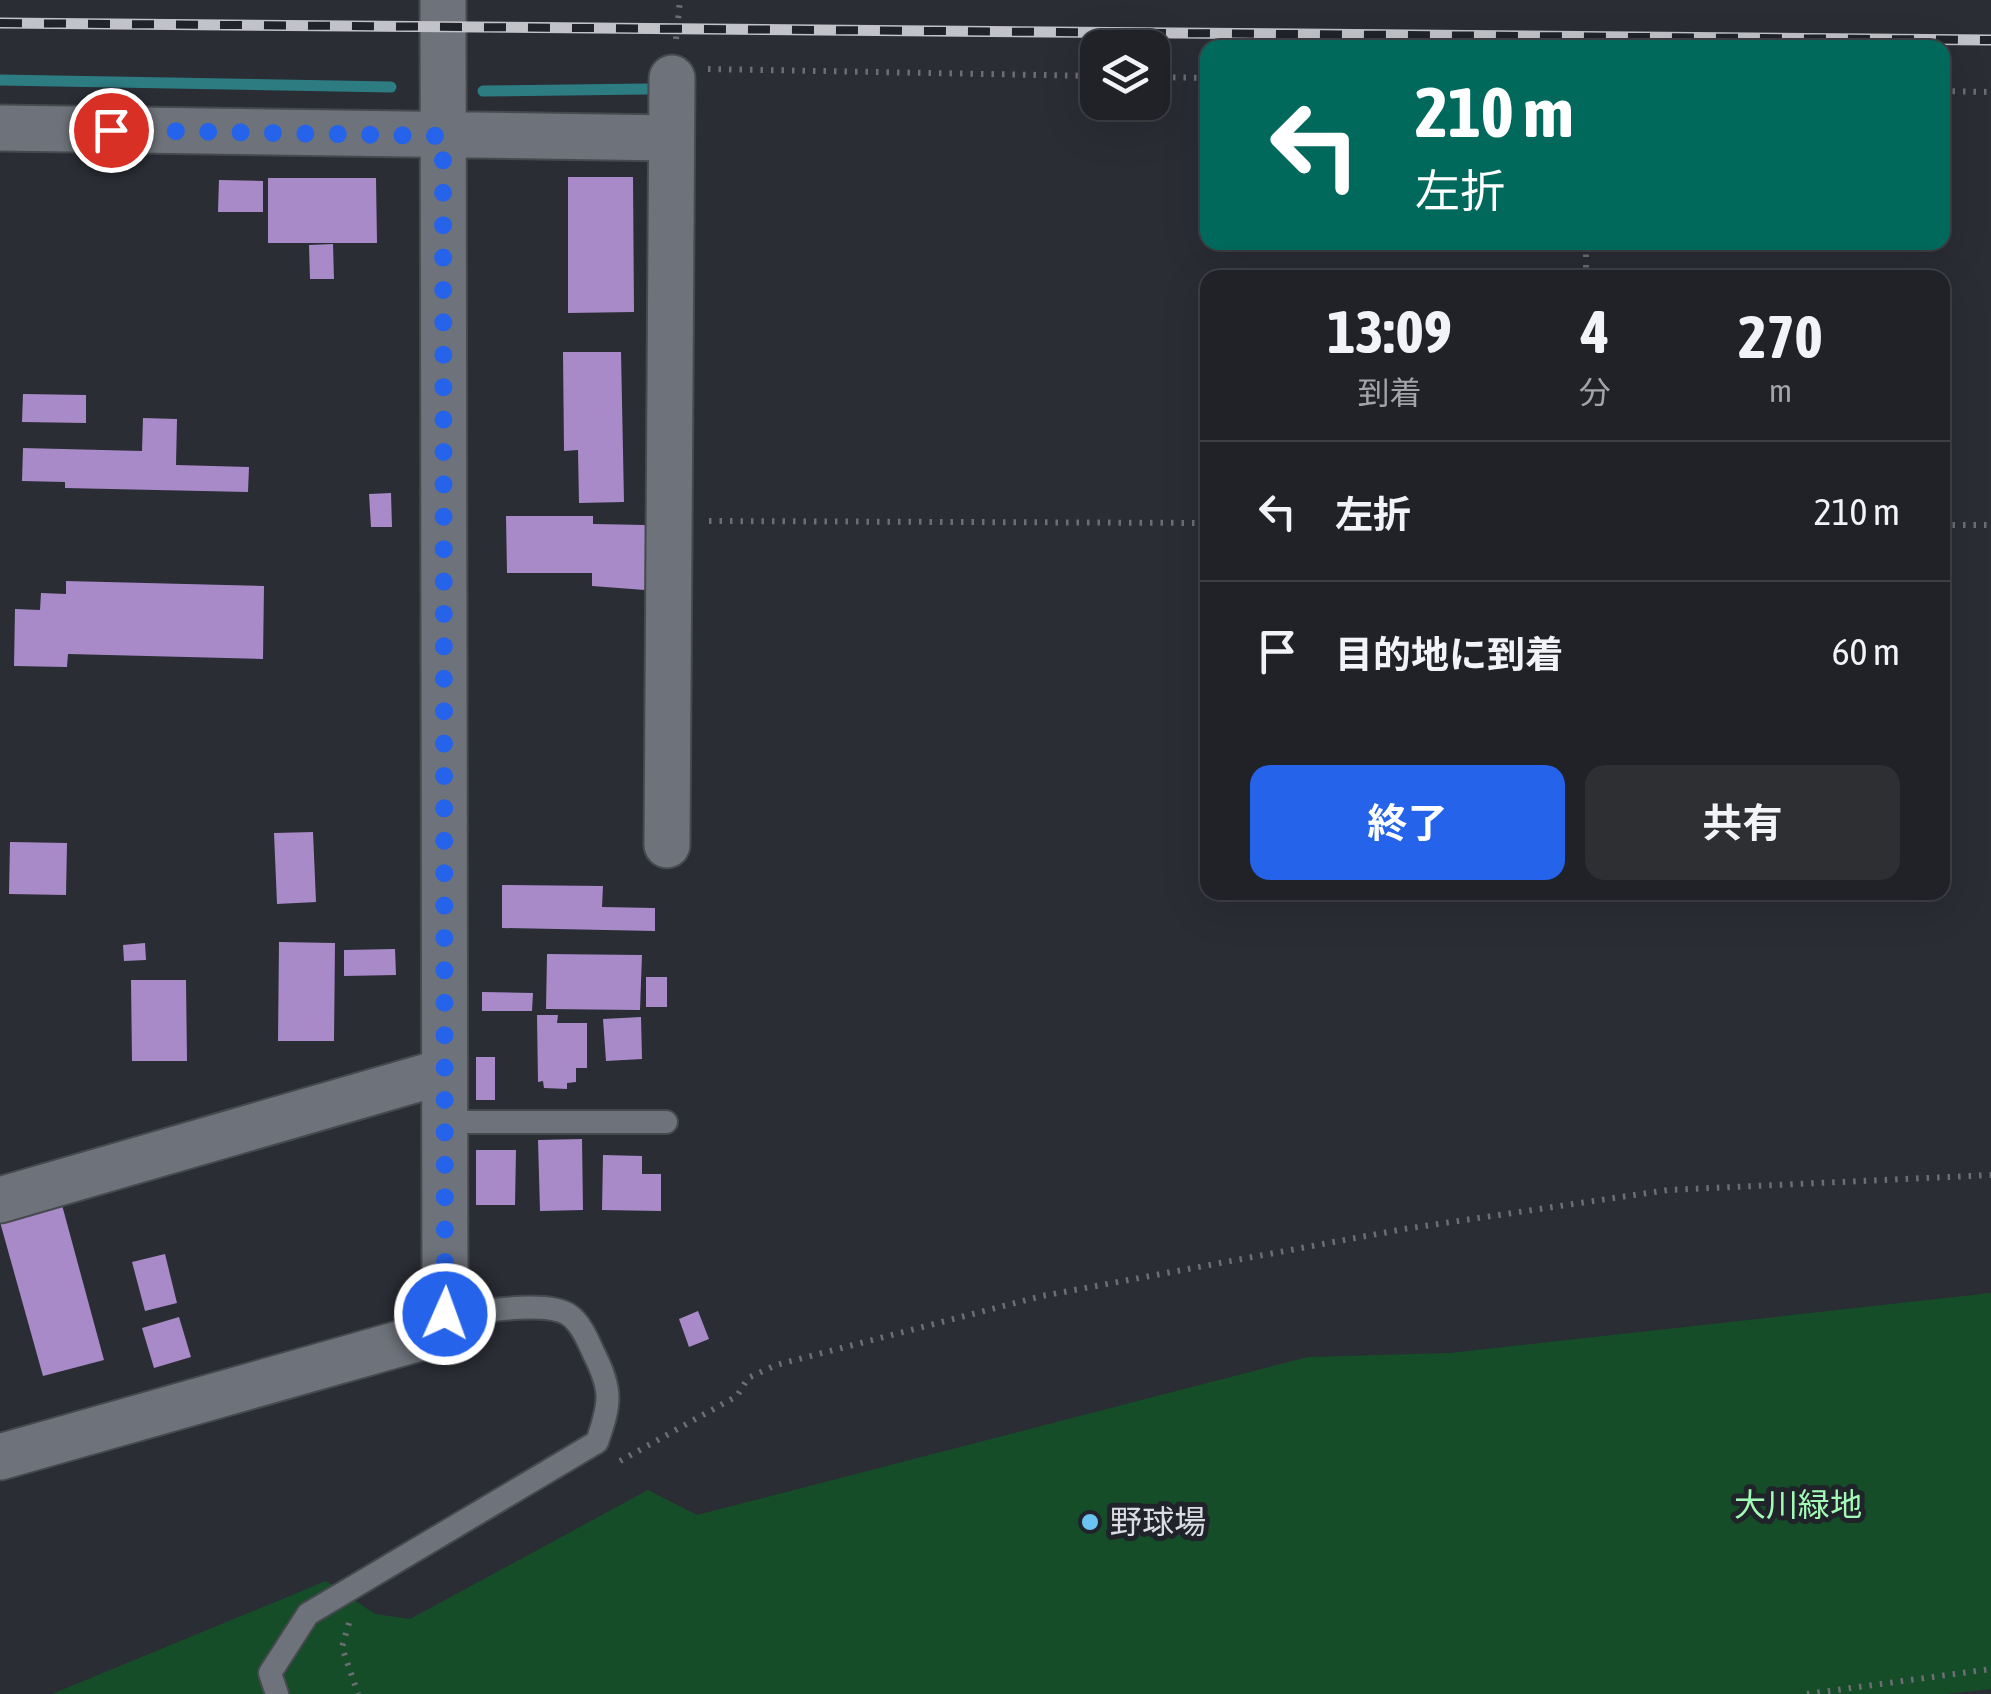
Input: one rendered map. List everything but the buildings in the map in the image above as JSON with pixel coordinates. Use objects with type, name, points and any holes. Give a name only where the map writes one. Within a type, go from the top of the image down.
[{"type":"street","points":[[0,1456],[416,1339],[434,1330],[445,1314],[443,0]]},
{"type":"street","points":[[667,845],[672,78]]},
{"type":"street","points":[[0,128],[670,138]]},
{"type":"street","points":[[0,1200],[442,1072]]},
{"type":"lane","points":[[445,1122],[666,1122]]},
{"type":"lane","points":[[277,1694],[270,1673],[308,1614],[597,1442],[611,1401],[600,1365],[582,1330],[568,1315],[534,1309],[445,1314]]},
{"type":"path","points":[[672,78],[698,69],[1080,76]]},
{"type":"path","points":[[1170,77],[1200,78]]},
{"type":"path","points":[[1950,91],[1991,92]]},
{"type":"path","points":[[668,521],[1200,523]]},
{"type":"path","points":[[1950,525],[1991,525]]},
{"type":"path","points":[[748,1378],[776,1365],[1042,1296],[1404,1229],[1668,1190],[1991,1175]]},
{"type":"path","points":[[1807,1694],[1991,1669]]},
{"type":"green space","name":"大川緑地","points":[[1991,1293],[1991,1689],[1946,1694],[52,1694],[326,1581],[375,1614],[410,1619],[648,1490],[697,1515],[1308,1357],[1450,1353]]},
{"type":"waterway","points":[[0,80],[391,87]]},
{"type":"waterway","points":[[483,91],[647,89]]},
{"type":"railway","points":[[0,23],[1991,40]]},
{"type":"place","name":"野球場","points":[[1090,1522]]},
{"type":"route","points":[[111,130],[443,136],[445,1314]]}]
